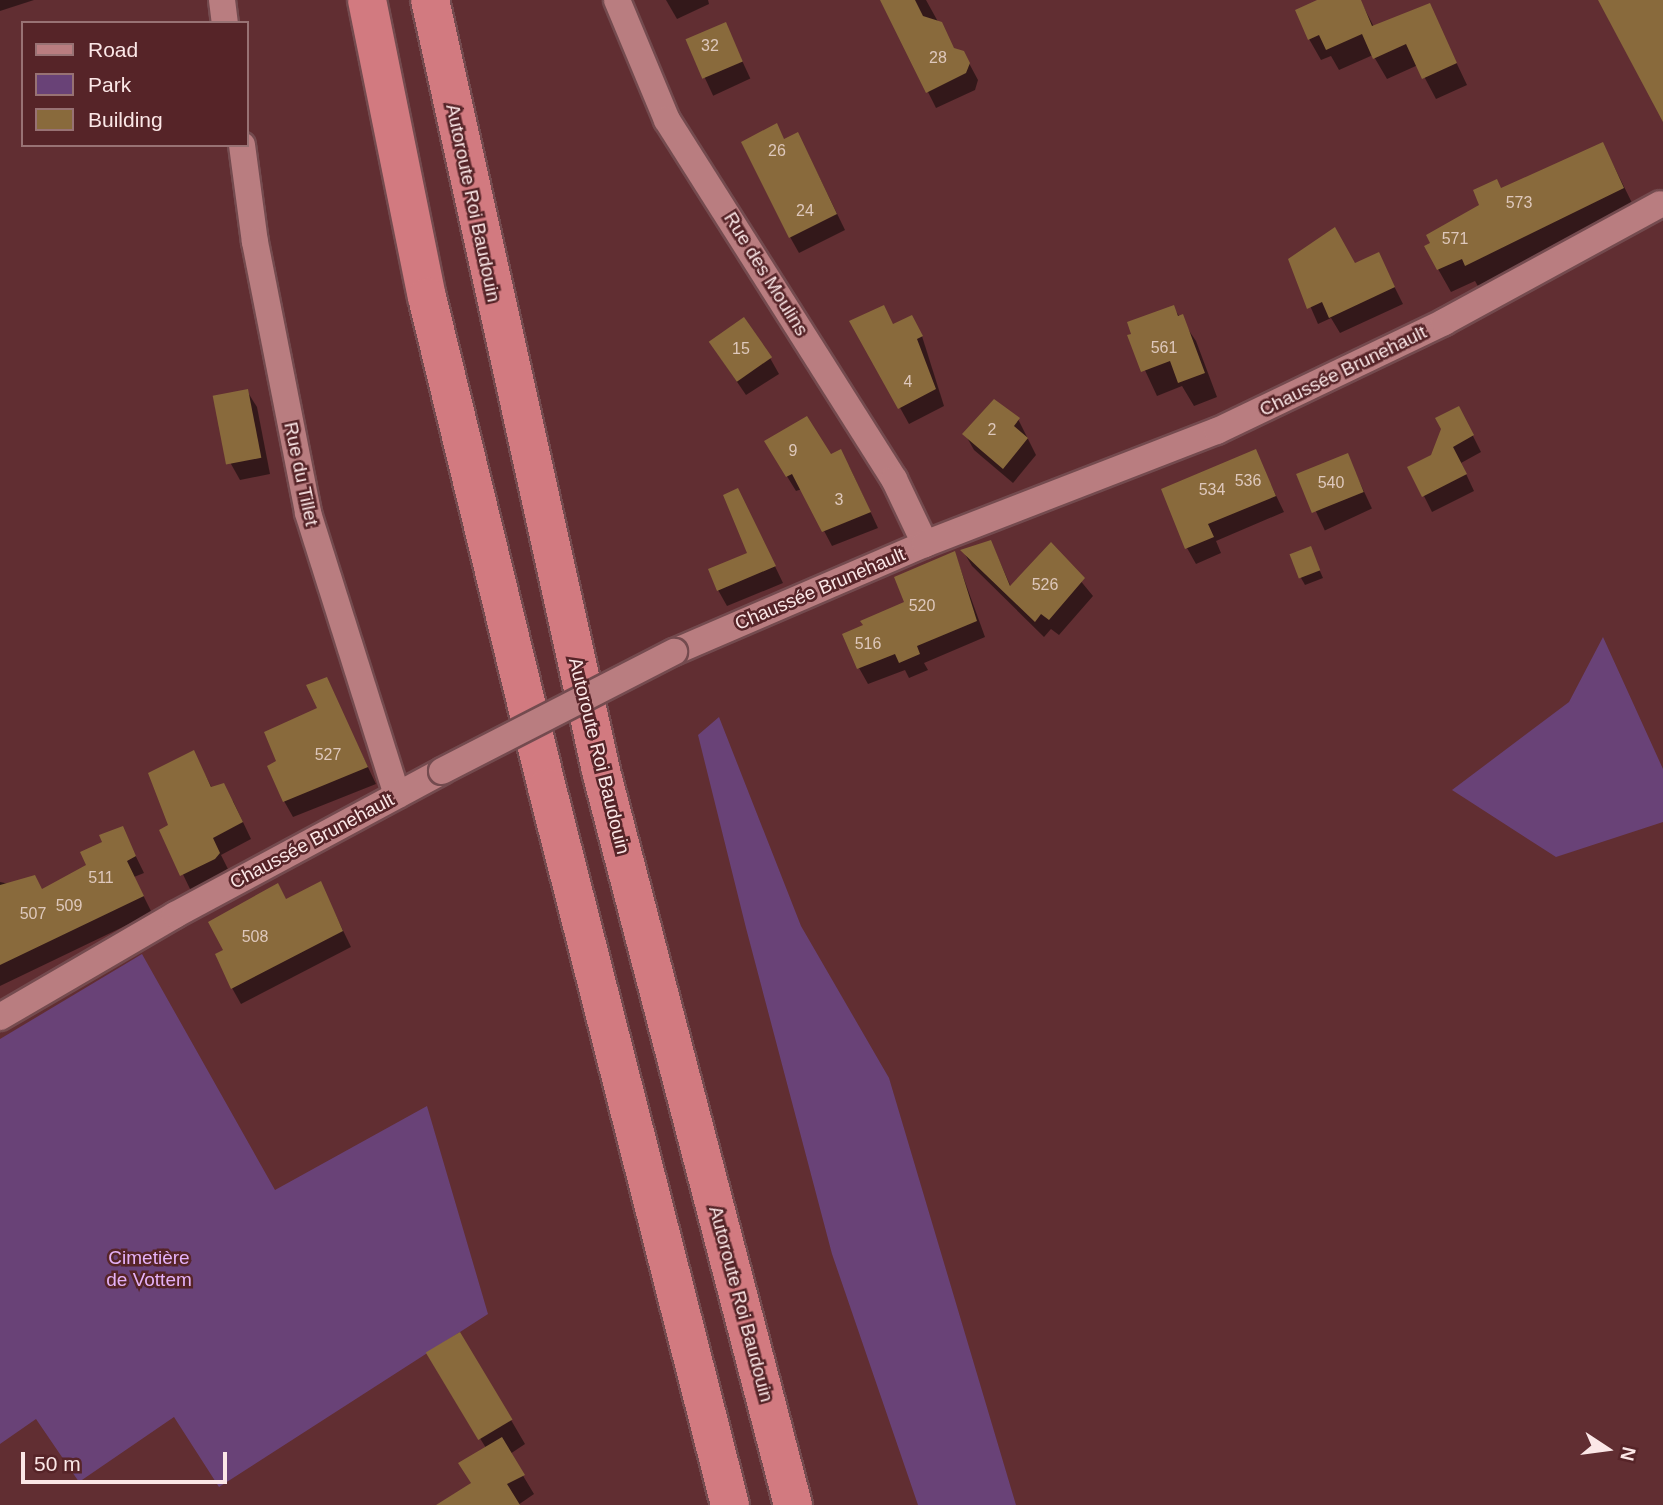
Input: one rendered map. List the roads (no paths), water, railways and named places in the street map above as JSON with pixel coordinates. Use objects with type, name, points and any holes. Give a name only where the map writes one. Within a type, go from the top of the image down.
[{"type":"highway","points":[[368,0],[427,296],[556,828],[730,1505]]},
{"type":"highway","name":"Autoroute Roi Baudouin","points":[[430,0],[601,771],[793,1505]]},
{"type":"street","points":[[222,0],[225,21]]},
{"type":"street","name":"Rue des Moulins","points":[[617,0],[667,120],[894,480],[925,544]]},
{"type":"street","name":"Rue du Tillet","points":[[242,147],[255,242],[307,513],[397,794]]},
{"type":"street","name":"Chaussée Brunehault","points":[[0,1017],[397,794],[674,652],[925,544],[1217,431],[1444,322],[1660,204]]},
{"type":"park label","name":"Cimetière de Vottem","points":[[149,1269]]}]
